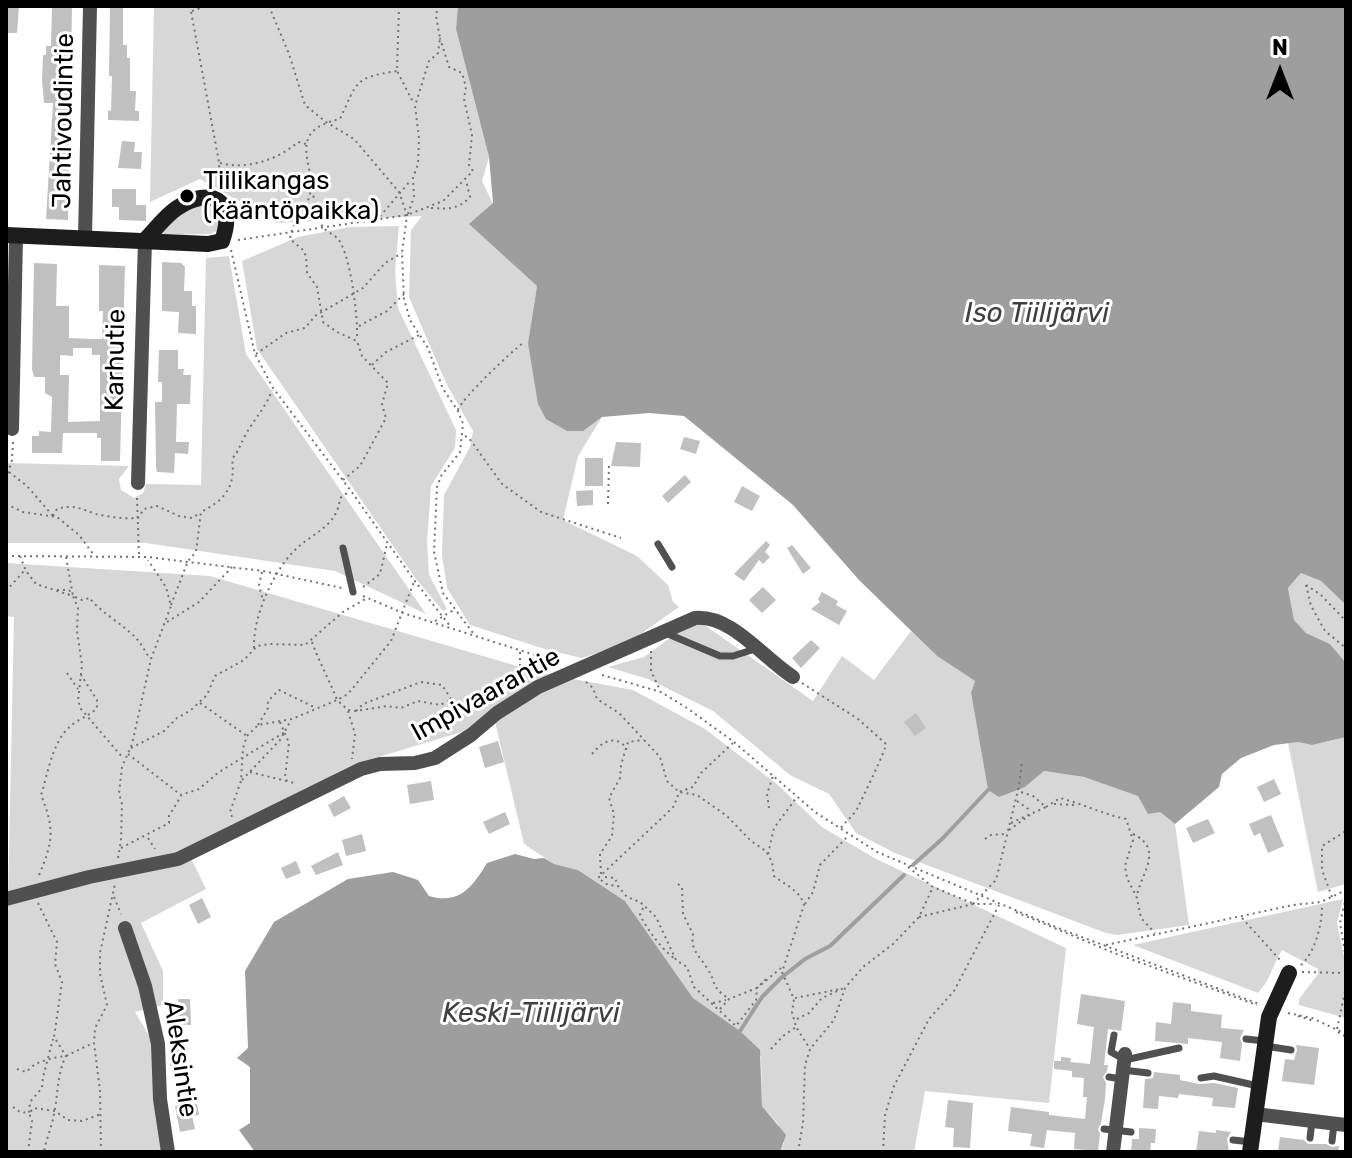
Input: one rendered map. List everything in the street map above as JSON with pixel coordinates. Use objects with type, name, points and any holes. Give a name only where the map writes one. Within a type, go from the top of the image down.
[{"type":"street","name":"Jahtivoudintie","points":[[85,237],[90,6]]},
{"type":"street","points":[[12,429],[11,236],[208,244],[222,241],[228,224],[227,211],[211,197],[196,199],[175,209],[145,240]]},
{"type":"street","name":"Karhutie","points":[[138,483],[145,240]]},
{"type":"street","name":"Impivaarantie","points":[[6,899],[178,859],[346,775],[380,764],[415,763],[435,758],[516,700],[687,620],[708,617],[725,623],[793,677]]},
{"type":"street","name":"Aleksintie","points":[[125,928],[145,986],[158,1044],[160,1099],[168,1152]]},
{"type":"street","points":[[1251,1147],[1264,1043],[1272,1009],[1289,973]]},
{"type":"street","points":[[1113,1152],[1121,1068]]},
{"type":"street","points":[[1255,1114],[1340,1125]]},
{"type":"lane","points":[[658,544],[672,567]]},
{"type":"lane","points":[[343,548],[353,592]]},
{"type":"lane","points":[[652,636],[679,637],[720,656],[733,656],[755,649]]},
{"type":"lane","points":[[1114,1035],[1111,1052],[1121,1068],[1148,1073]]},
{"type":"lane","points":[[1246,1039],[1291,1050]]},
{"type":"lane","points":[[1121,1068],[1179,1048]]},
{"type":"lane","points":[[1201,1078],[1214,1076],[1258,1086]]},
{"type":"lane","points":[[1310,1138],[1312,1121]]},
{"type":"lane","points":[[1332,1141],[1340,1125]]},
{"type":"lane","points":[[1233,1140],[1251,1147]]},
{"type":"path","points":[[190,6],[219,162],[221,203]]},
{"type":"path","points":[[191,11],[206,6]]},
{"type":"path","points":[[269,6],[305,105],[354,139],[399,192],[407,215]]},
{"type":"path","points":[[399,6],[397,71],[415,106],[419,138],[418,164],[413,178],[414,197],[407,215],[402,253],[404,294],[410,320],[428,348],[443,389],[458,411],[463,435],[460,452],[441,476],[434,505],[434,552],[443,593],[475,636]]},
{"type":"path","points":[[438,6],[436,16],[449,67],[464,71],[464,99],[472,135],[469,165],[473,171],[466,179],[443,201],[407,215],[376,222],[321,226],[230,241],[255,354],[273,388],[452,628]]},
{"type":"path","points":[[415,106],[429,61],[438,53],[440,38]]},
{"type":"path","points":[[343,480],[360,466],[386,418],[382,404],[388,383],[362,356],[357,341],[357,305],[352,295],[347,261],[339,240],[321,226],[311,189],[306,144],[326,122],[340,119],[358,81],[397,71]]},
{"type":"path","points":[[219,162],[230,166],[248,164],[276,157],[298,142],[306,144]]},
{"type":"path","points":[[376,222],[413,178]]},
{"type":"path","points":[[426,208],[452,209],[463,205],[470,197],[466,179]]},
{"type":"path","points":[[311,189],[305,210],[294,222],[290,239],[302,249],[308,263],[307,273],[317,287],[325,325],[357,341]]},
{"type":"path","points":[[255,354],[286,333],[305,328],[315,316],[366,285],[392,257],[402,253]]},
{"type":"path","points":[[358,326],[387,311],[404,294]]},
{"type":"path","points":[[371,366],[386,352],[419,335]]},
{"type":"path","points":[[458,411],[460,404],[477,385],[523,343]]},
{"type":"path","points":[[138,518],[144,509],[157,506],[192,518],[213,507],[228,493],[232,485],[232,459],[241,451],[243,439],[260,415],[273,388]]},
{"type":"path","points":[[6,479],[13,450],[12,429]]},
{"type":"path","points":[[463,435],[469,438],[502,484],[541,512],[621,538]]},
{"type":"path","points":[[608,504],[609,465]]},
{"type":"path","points":[[9,472],[27,486],[53,516]]},
{"type":"path","points":[[138,483],[139,557]]},
{"type":"path","points":[[254,649],[254,629],[276,574],[292,552],[335,520],[340,498],[351,491]]},
{"type":"path","points":[[6,504],[23,512],[57,517],[79,535],[95,556]]},
{"type":"path","points":[[53,516],[57,509],[73,506],[101,515],[138,518]]},
{"type":"path","points":[[101,1152],[99,1069],[94,1043],[95,1028],[107,1005],[100,974],[100,953],[114,896],[120,849],[122,804],[119,783],[151,659],[188,561],[196,552],[201,512]]},
{"type":"path","points":[[362,596],[363,588],[380,574],[387,544]]},
{"type":"path","points":[[6,556],[147,557],[276,574]]},
{"type":"path","points":[[20,556],[36,584],[82,600],[90,598],[94,605],[110,614],[134,636],[151,659]]},
{"type":"path","points":[[66,556],[78,608],[81,675],[78,701],[124,759]]},
{"type":"path","points":[[147,557],[166,587],[171,606]]},
{"type":"path","points":[[165,623],[199,602],[232,567]]},
{"type":"path","points":[[6,591],[25,569]]},
{"type":"path","points":[[263,571],[259,585],[263,602]]},
{"type":"path","points":[[258,725],[292,719],[348,694],[391,641],[414,580]]},
{"type":"path","points":[[1346,620],[1306,585],[1311,606],[1325,631],[1346,648]]},
{"type":"path","points":[[130,748],[164,731],[207,695],[215,676],[244,660],[257,646],[305,645],[312,642],[343,612],[367,598]]},
{"type":"path","points":[[455,610],[432,622],[661,692],[734,742],[840,829],[907,866],[1272,1009]]},
{"type":"path","points":[[652,636],[651,671],[661,692]]},
{"type":"path","points":[[312,642],[337,700],[348,710],[355,734],[353,757],[346,775]]},
{"type":"path","points":[[516,700],[521,676],[520,651]]},
{"type":"path","points":[[581,670],[597,699],[619,713],[660,757],[667,781],[679,792],[697,795],[719,810],[768,855]]},
{"type":"path","points":[[67,673],[79,690]]},
{"type":"path","points":[[28,1152],[32,1121],[30,1102],[42,1088],[62,982],[55,964],[57,942],[32,892],[52,836],[41,795],[61,736],[75,722],[89,716],[97,708],[97,700],[81,675]]},
{"type":"path","points":[[793,677],[858,719],[886,744],[886,753],[872,775],[858,808],[840,829]]},
{"type":"path","points":[[356,711],[363,704],[421,682],[442,685],[451,700],[497,713]]},
{"type":"path","points":[[237,831],[230,812],[241,781],[241,760],[247,736],[258,725],[268,708],[268,701],[279,690],[315,707]]},
{"type":"path","points":[[348,710],[387,706],[401,708],[418,701],[440,705],[451,700]]},
{"type":"path","points":[[199,702],[247,736]]},
{"type":"path","points":[[241,781],[285,732],[292,719]]},
{"type":"path","points":[[280,722],[289,749],[285,765],[287,781]]},
{"type":"path","points":[[120,849],[169,823],[169,816],[181,795],[199,789],[219,772],[285,732]]},
{"type":"path","points":[[601,875],[600,854],[609,843],[613,829],[610,793],[620,778],[628,742],[644,739]]},
{"type":"path","points":[[592,754],[603,742],[612,740],[622,743],[627,749]]},
{"type":"path","points":[[679,792],[693,787],[701,773],[734,742]]},
{"type":"path","points":[[127,754],[181,795]]},
{"type":"path","points":[[973,904],[996,880],[1018,791],[1022,761]]},
{"type":"path","points":[[250,772],[313,791]]},
{"type":"path","points":[[769,808],[767,794],[773,775]]},
{"type":"path","points":[[1018,791],[1033,796],[1046,807]]},
{"type":"path","points":[[618,886],[608,885],[598,878],[674,806],[679,792]]},
{"type":"path","points":[[798,796],[774,828],[768,855],[774,876],[799,894],[804,905]]},
{"type":"path","points":[[1010,823],[1060,798],[1111,817],[1126,819],[1133,846],[1125,866],[1127,878],[1137,898],[1141,918],[1157,936]]},
{"type":"path","points":[[1016,800],[1033,813]]},
{"type":"path","points":[[1053,804],[1078,805]]},
{"type":"path","points":[[1014,808],[1022,817]]},
{"type":"path","points":[[985,839],[1008,832],[1033,813]]},
{"type":"path","points":[[1333,898],[1322,870],[1322,846],[1346,831]]},
{"type":"path","points":[[1132,834],[1145,840],[1148,846],[1147,873],[1139,886],[1137,898]]},
{"type":"path","points":[[810,1049],[796,1027],[792,1012],[794,999],[782,972],[783,966],[804,905],[813,892],[820,865],[849,835]]},
{"type":"path","points":[[907,866],[933,887],[973,904]]},
{"type":"path","points":[[604,871],[605,881]]},
{"type":"path","points":[[605,877],[615,878],[627,897],[656,917],[676,960]]},
{"type":"path","points":[[678,884],[682,887],[683,914],[693,934],[695,953],[709,970],[715,990],[729,999]]},
{"type":"path","points":[[798,1152],[803,1123],[805,1065],[810,1049],[834,1020],[845,988],[863,967],[893,944],[919,917],[933,887]]},
{"type":"path","points":[[1105,945],[1293,905],[1321,902],[1346,890]]},
{"type":"path","points":[[114,896],[125,928]]},
{"type":"path","points":[[1346,897],[1340,923],[1346,959]]},
{"type":"path","points":[[1289,973],[1305,963],[1309,956],[1319,929],[1321,902]]},
{"type":"path","points":[[919,917],[973,904],[999,904],[1114,953],[1251,1004],[1312,1018],[1346,1036]]},
{"type":"path","points":[[883,1152],[885,1115],[894,1086],[929,1019],[954,991],[999,904]]},
{"type":"path","points":[[644,906],[640,915],[659,946],[687,967],[694,987],[736,1026],[756,1000],[761,981],[783,966]]},
{"type":"path","points":[[1241,917],[1277,955],[1289,973]]},
{"type":"path","points":[[1289,973],[1346,973]]},
{"type":"path","points":[[1337,1030],[1346,987]]},
{"type":"path","points":[[712,1003],[719,1004],[757,988]]},
{"type":"path","points":[[794,999],[845,988]]},
{"type":"path","points":[[796,1019],[809,1013],[822,998],[845,988]]},
{"type":"path","points":[[720,1009],[729,999]]},
{"type":"path","points":[[1330,1026],[1346,1036]]},
{"type":"path","points":[[771,1049],[796,1027]]},
{"type":"path","points":[[54,1037],[66,1056]]},
{"type":"path","points":[[17,1069],[26,1072],[35,1064],[66,1056],[94,1043]]},
{"type":"path","points":[[44,1152],[55,1111],[61,1066],[66,1056]]},
{"type":"path","points":[[13,1107],[29,1113]]},
{"type":"path","points":[[29,1113],[34,1108],[55,1111],[68,1120],[82,1121],[101,1114]]},
{"type":"shaded area","points":[[154,6],[458,6],[456,29],[489,157],[482,181],[493,204],[470,224],[537,286],[528,343],[583,430],[602,417],[578,456],[563,520],[637,556],[668,585],[673,602],[679,607],[628,643],[582,658],[470,625],[447,588],[442,555],[444,495],[470,447],[473,431],[446,383],[409,297],[411,230],[422,216],[277,223],[200,179],[150,202]]},
{"type":"shaded area","points":[[204,203],[217,208],[221,228],[211,234],[157,235],[170,219]]},
{"type":"shaded area","points":[[399,226],[395,271],[398,308],[456,430],[455,448],[431,486],[427,543],[429,575],[447,609],[443,611],[416,579],[257,349],[242,261],[298,237],[350,227]]},
{"type":"shaded area","points":[[229,256],[246,354],[426,614],[335,571],[146,543],[6,543],[6,463],[129,466],[119,479],[121,490],[134,498],[143,493],[146,484],[201,485],[206,258]]},
{"type":"shaded area","points":[[6,563],[210,576],[541,673],[633,690],[705,729],[777,784],[822,827],[876,859],[1066,948],[1049,1103],[925,1091],[914,1152],[780,1152],[784,1143],[778,1124],[762,1106],[761,1057],[742,1033],[693,998],[625,901],[578,870],[554,864],[524,844],[495,722],[362,762],[187,850],[206,889],[141,923],[163,971],[163,1005],[135,1012],[154,1044],[164,1152],[6,1152],[14,617],[6,616]]},
{"type":"shaded area","points":[[1301,573],[1321,581],[1346,605],[1346,663],[1330,644],[1306,633],[1294,620],[1288,588]]},
{"type":"shaded area","points":[[696,619],[813,701],[842,656],[874,680],[911,631],[937,656],[975,681],[971,693],[988,790],[1025,787],[1044,771],[1084,777],[1139,796],[1146,809],[1160,812],[1175,824],[1189,925],[1117,935],[1106,933],[895,853],[856,833],[829,794],[790,775],[713,711],[648,679],[608,667],[644,657]]},
{"type":"shaded area","points":[[1346,737],[1346,884],[1318,892],[1288,743],[1312,745]]},
{"type":"shaded area","points":[[1343,899],[1337,923],[1346,966],[1346,1018],[1299,1005],[1299,999],[1318,974],[1318,969],[1282,950],[1258,993],[1133,945]]},
{"type":"water","name":"Iso Tiilijärvi","points":[[458,6],[1346,6],[1346,605],[1321,581],[1301,573],[1288,588],[1294,620],[1306,633],[1330,644],[1346,663],[1346,737],[1312,745],[1298,742],[1274,745],[1241,758],[1222,774],[1219,787],[1175,824],[1160,812],[1148,814],[1138,796],[1084,777],[1044,771],[1025,787],[999,797],[988,790],[971,693],[975,681],[937,656],[859,580],[793,505],[684,416],[649,413],[602,417],[583,431],[567,431],[546,419],[538,404],[528,343],[537,286],[469,224],[493,203],[489,157],[456,29]]},
{"type":"water","name":"Keski-Tiilijärvi","points":[[515,854],[544,858],[578,870],[625,901],[693,998],[740,1031],[760,1050],[762,1106],[786,1135],[780,1152],[255,1152],[239,1130],[250,1123],[250,1067],[237,1058],[248,1048],[245,971],[274,922],[348,879],[393,872],[418,880],[429,896],[457,896],[471,886],[487,863]]},
{"type":"building","points":[[6,6],[19,6],[17,33],[6,33]]},
{"type":"building","points":[[52,6],[72,6],[71,61],[64,61],[63,92],[70,92],[68,220],[46,219],[53,103],[44,103],[42,80],[43,55],[46,55],[46,46],[51,46]]},
{"type":"building","points":[[110,6],[123,6],[123,45],[127,45],[127,58],[130,58],[130,91],[136,91],[135,111],[139,111],[139,121],[108,120],[112,76],[109,76]]},
{"type":"building","points":[[122,141],[135,142],[134,152],[142,152],[141,169],[118,168]]},
{"type":"building","points":[[112,189],[136,189],[136,205],[146,205],[146,221],[119,220],[119,207],[112,207]]},
{"type":"building","points":[[162,262],[181,263],[185,267],[184,291],[192,291],[192,306],[196,306],[196,334],[178,333],[179,312],[162,311]]},
{"type":"building","points":[[34,263],[57,264],[56,306],[69,306],[69,338],[92,339],[102,339],[99,265],[125,266],[120,461],[101,461],[101,438],[97,438],[97,433],[63,433],[62,453],[32,453],[32,436],[39,436],[39,431],[51,432],[52,397],[45,393],[45,377],[34,377]],"holes":[[[73,348],[92,348],[92,355],[100,355],[100,421],[68,422],[69,375],[60,375],[60,355],[73,356]]]},
{"type":"building","points":[[159,350],[178,350],[178,369],[184,369],[183,375],[191,375],[190,404],[177,404],[176,442],[189,442],[188,454],[175,453],[174,473],[157,472],[156,468],[155,402],[162,402],[162,382],[158,382]]},
{"type":"building","points":[[684,437],[700,441],[696,454],[680,449]]},
{"type":"building","points":[[616,442],[641,443],[640,467],[611,466]]},
{"type":"building","points":[[585,458],[603,458],[603,486],[585,486]]},
{"type":"building","points":[[685,475],[691,482],[668,503],[662,496]]},
{"type":"building","points":[[742,486],[760,496],[752,511],[734,502]]},
{"type":"building","points":[[593,490],[593,505],[577,506],[576,491]]},
{"type":"building","points":[[766,541],[770,545],[765,552],[770,557],[763,564],[759,560],[744,581],[734,574]]},
{"type":"building","points":[[792,545],[811,568],[803,574],[787,548]]},
{"type":"building","points":[[763,587],[776,600],[762,613],[749,600]]},
{"type":"building","points":[[822,592],[838,601],[836,605],[847,611],[839,625],[811,609],[820,602],[818,599]]},
{"type":"building","points":[[811,640],[820,648],[801,668],[792,658]]},
{"type":"building","points":[[916,713],[926,728],[915,736],[904,722]]},
{"type":"building","points":[[498,741],[504,762],[485,768],[479,747]]},
{"type":"building","points":[[1274,779],[1281,794],[1264,802],[1257,787]]},
{"type":"building","points":[[431,781],[434,800],[410,804],[407,785]]},
{"type":"building","points":[[344,796],[351,808],[334,817],[328,805]]},
{"type":"building","points":[[505,812],[510,824],[489,834],[483,822]]},
{"type":"building","points":[[1271,815],[1284,846],[1268,853],[1260,833],[1254,836],[1249,824]]},
{"type":"building","points":[[1208,819],[1215,833],[1193,843],[1186,828]]},
{"type":"building","points":[[362,834],[366,851],[346,856],[342,840]]},
{"type":"building","points":[[338,852],[343,865],[316,875],[311,866]]},
{"type":"building","points":[[296,861],[301,873],[286,879],[281,868]]},
{"type":"building","points":[[202,898],[211,917],[198,924],[189,905]]},
{"type":"building","points":[[1081,994],[1125,1001],[1121,1031],[1108,1029],[1104,1065],[1108,1065],[1103,1077],[1106,1083],[1105,1099],[1098,1129],[1098,1151],[1074,1149],[1075,1133],[1047,1130],[1044,1148],[1030,1146],[1032,1134],[1008,1131],[1011,1107],[1085,1119],[1087,1097],[1083,1097],[1084,1078],[1072,1077],[1072,1071],[1054,1069],[1054,1061],[1061,1061],[1061,1057],[1071,1058],[1070,1062],[1090,1064],[1094,1027],[1077,1024]]},
{"type":"building","points":[[178,999],[190,999],[191,1025],[172,1024],[172,1010],[178,1010]]},
{"type":"building","points":[[1173,1002],[1191,1004],[1191,1011],[1222,1015],[1221,1028],[1244,1030],[1240,1038],[1240,1061],[1220,1058],[1222,1042],[1188,1038],[1188,1044],[1155,1041],[1156,1022],[1171,1024]]},
{"type":"building","points":[[1296,1045],[1319,1048],[1314,1085],[1282,1081],[1285,1059],[1294,1060]]},
{"type":"building","points":[[171,1047],[188,1047],[187,1066],[170,1066]]},
{"type":"building","points":[[1154,1072],[1180,1075],[1180,1080],[1199,1084],[1214,1083],[1238,1088],[1235,1108],[1212,1106],[1213,1098],[1179,1094],[1178,1098],[1159,1096],[1158,1109],[1143,1108],[1145,1079],[1153,1078]]},
{"type":"building","points":[[948,1100],[973,1103],[970,1148],[953,1147],[954,1128],[945,1127]]},
{"type":"building","points":[[197,1104],[199,1115],[192,1116],[195,1129],[180,1132],[175,1106]]},
{"type":"building","points":[[1139,1128],[1156,1129],[1155,1143],[1151,1143],[1150,1152],[1131,1152],[1132,1139],[1139,1139]]},
{"type":"building","points":[[1216,1130],[1231,1132],[1227,1139],[1229,1152],[1196,1152],[1199,1131],[1216,1133]]},
{"type":"building","points":[[1280,1137],[1304,1140],[1308,1144],[1339,1146],[1338,1152],[1278,1152]]},
{"type":"waterway","points":[[913,865],[988,790]]},
{"type":"waterway","points":[[740,1031],[762,997],[781,978],[805,959],[830,946],[904,875]]},
{"type":"place","name":"Tiilikangas (kääntöpaikka)","points":[[187,196]]}]
